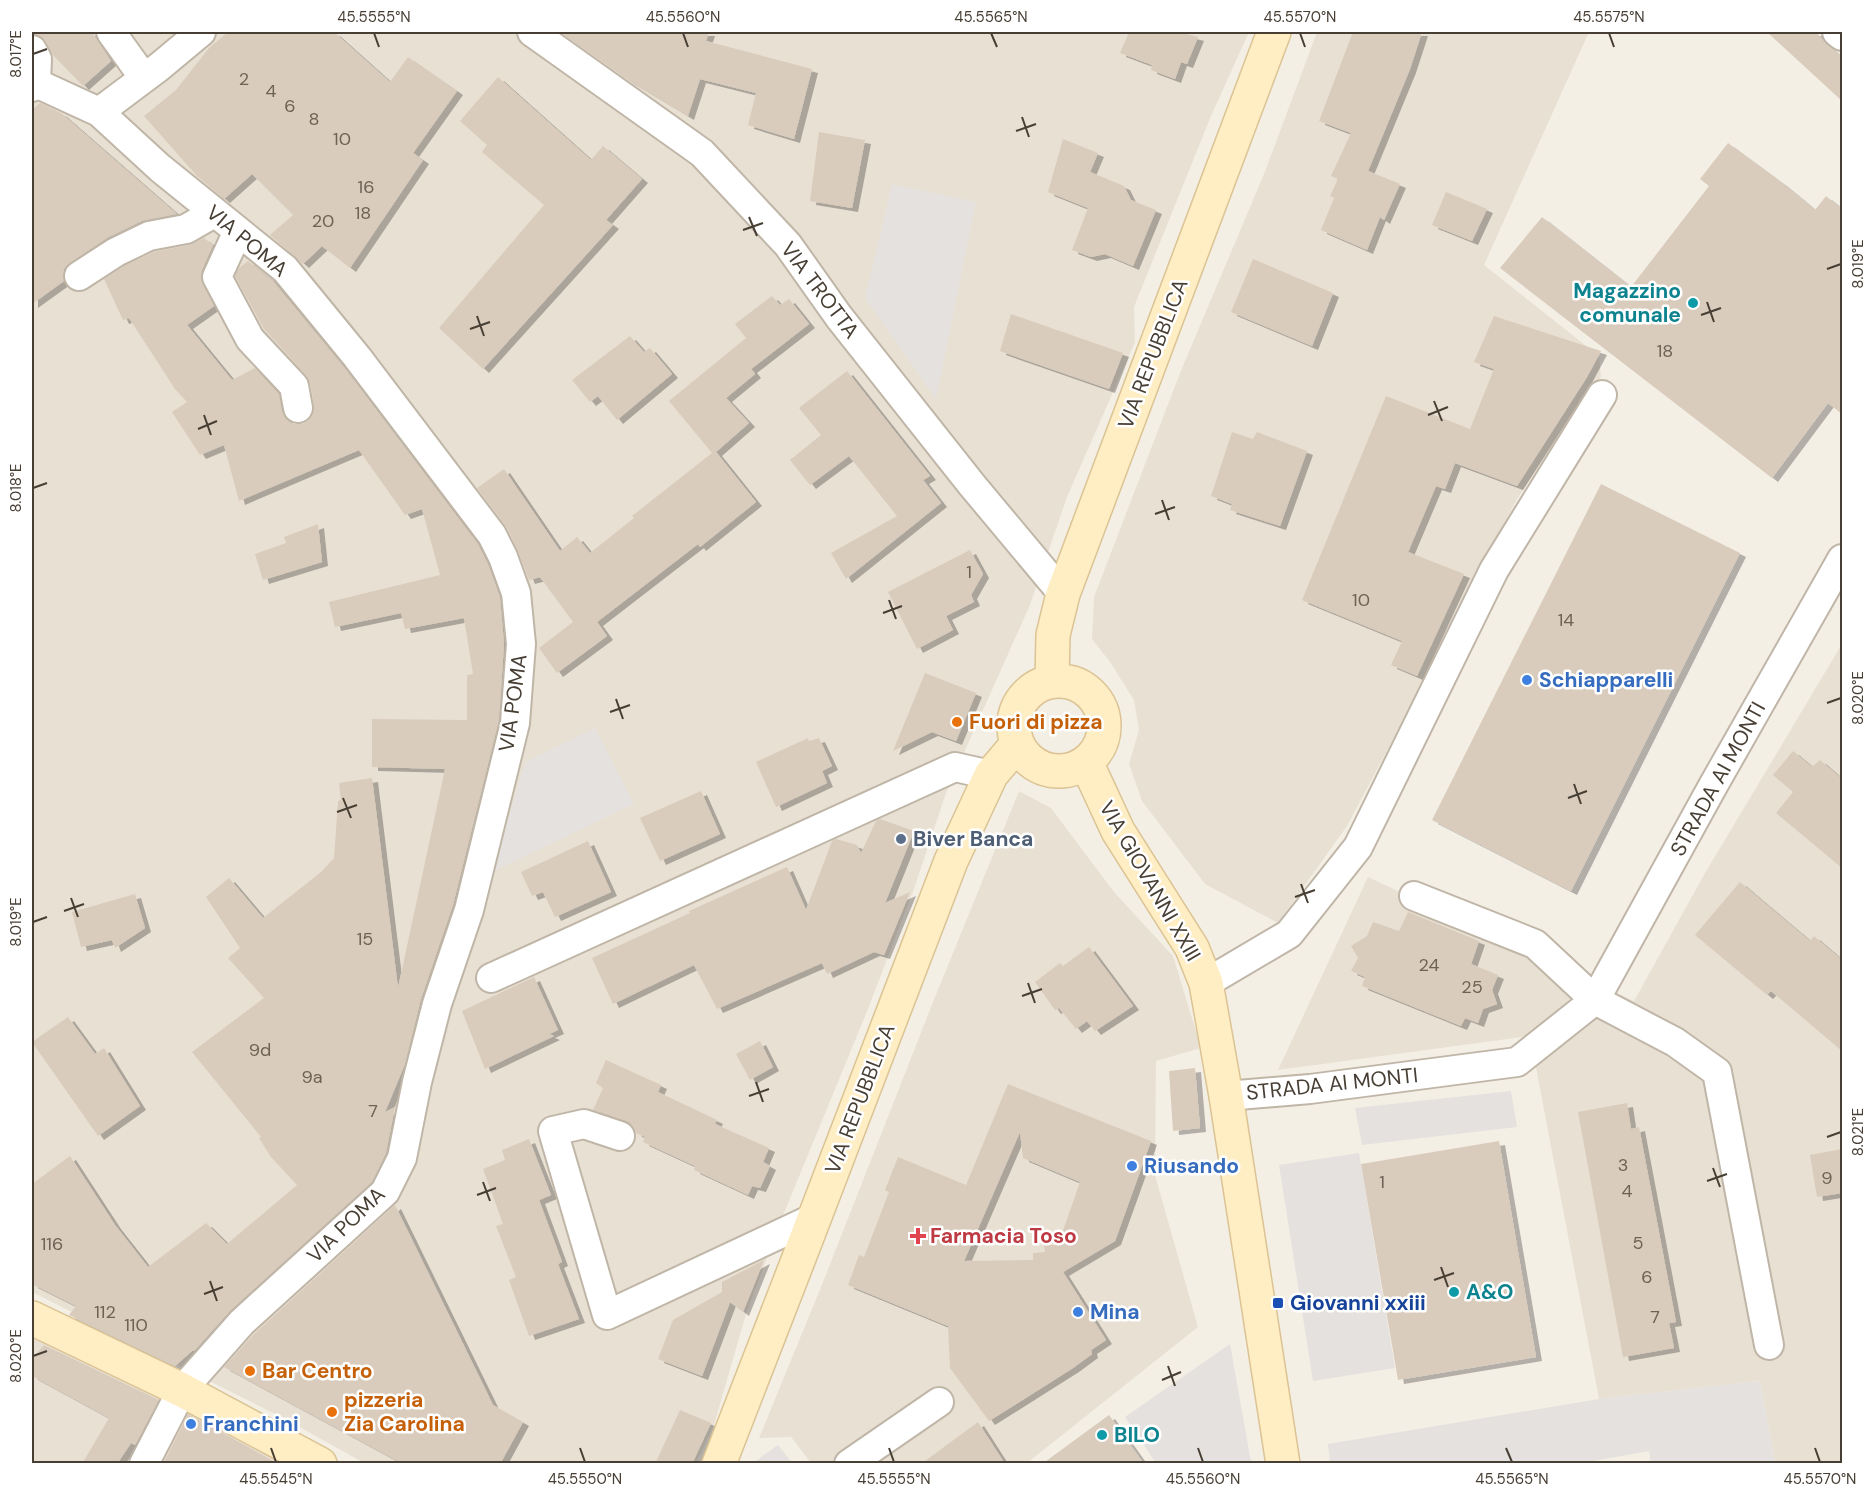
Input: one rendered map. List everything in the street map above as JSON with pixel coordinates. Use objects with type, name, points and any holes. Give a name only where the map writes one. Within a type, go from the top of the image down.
[{"type":"main road","name":"VIA REPUBBLICA","points":[[1052,681],[1053,635],[1063,594],[1274,32]]},
{"type":"main road","points":[[1052,681],[1067,681],[1081,686],[1101,708],[1104,723],[1102,738],[1096,752],[1074,769],[1047,770],[1025,756],[1017,744],[1014,717],[1019,704],[1039,685],[1052,681]]},
{"type":"main road","name":"VIA REPUBBLICA","points":[[718,1464],[951,861],[991,775],[1017,744]]},
{"type":"main road","name":"VIA GIOVANNI XXIII","points":[[1086,762],[1118,831],[1192,948],[1206,983],[1226,1096],[1281,1462]]},
{"type":"main road","points":[[32,1318],[182,1390],[320,1464]]},
{"type":"street","points":[[111,32],[144,78]]},
{"type":"street","points":[[99,112],[201,32]]},
{"type":"street","name":"VIA TROTTA","points":[[532,32],[702,153],[788,245],[839,317],[972,485],[1063,594]]},
{"type":"street","points":[[1838,32],[1842,36]]},
{"type":"street","points":[[32,50],[37,59],[33,84]]},
{"type":"street","name":"VIA POMA","points":[[33,84],[99,112],[160,168],[285,269],[357,357],[492,535],[516,593],[521,644],[515,723],[469,910],[437,1004],[417,1082],[402,1158],[385,1192],[242,1322],[182,1390],[144,1464]]},
{"type":"street","points":[[79,276],[116,252],[149,236],[186,229],[214,213]]},
{"type":"street","points":[[238,231],[217,277],[250,339],[294,386],[298,408]]},
{"type":"street","points":[[1206,983],[1288,934],[1358,847],[1494,570],[1602,395]]},
{"type":"street","name":"STRADA AI MONTI","points":[[1226,1096],[1310,1089],[1517,1062],[1595,1000],[1714,784],[1842,560]]},
{"type":"street","points":[[491,978],[955,767],[991,775]]},
{"type":"street","points":[[1414,896],[1535,944],[1595,1000],[1675,1042],[1717,1071],[1769,1345]]},
{"type":"street","points":[[620,1136],[584,1124],[553,1131],[607,1315],[814,1218]]},
{"type":"street","points":[[849,1464],[939,1402]]},
{"type":"shaded area","points":[[32,32],[1249,32],[1211,116],[1134,307],[1135,342],[1067,497],[1030,605],[946,793],[915,886],[868,1009],[782,1218],[746,1314],[714,1425],[696,1463],[364,1463],[289,1421],[32,1292]]},
{"type":"shaded area","points":[[1317,32],[1589,32],[1484,265],[1599,356],[1601,377],[1517,499],[1347,826],[1278,923],[1205,884],[1142,801],[1129,764],[1139,730],[1134,700],[1092,639],[1094,597],[1180,373],[1264,174]]},
{"type":"shaded area","points":[[892,184],[976,202],[936,399],[865,298]]},
{"type":"shaded area","points":[[1842,644],[1842,1463],[1775,1463],[1760,1381],[1599,1399],[1530,1036],[1278,1070],[1368,877],[1634,1001],[1705,873]]},
{"type":"shaded area","points":[[595,728],[634,804],[492,872],[525,762]]},
{"type":"shaded area","points":[[1019,791],[1051,808],[1114,892],[1173,956],[1201,1048],[1156,1061],[1155,1175],[1198,1327],[1027,1463],[811,1463],[791,1437],[759,1438]]},
{"type":"shaded area","points":[[1511,1091],[1517,1127],[1362,1145],[1355,1108]]},
{"type":"shaded area","points":[[1359,1153],[1395,1368],[1313,1381],[1279,1165]]},
{"type":"shaded area","points":[[32,1324],[301,1463],[32,1463]]},
{"type":"shaded area","points":[[1230,1344],[1250,1464],[1156,1463],[1125,1417]]},
{"type":"shaded area","points":[[1760,1381],[1775,1463],[1651,1463],[1649,1451],[1577,1464],[1330,1463],[1328,1444],[1599,1399]]},
{"type":"shaded area","points":[[778,1445],[792,1463],[753,1463]]},
{"type":"building","points":[[32,32],[92,32],[111,61],[83,86],[53,55],[46,42]]},
{"type":"building","points":[[228,32],[334,32],[390,82],[408,57],[457,91],[413,153],[423,160],[350,268],[322,246],[303,264],[270,235],[293,215],[252,174],[224,199],[197,176],[144,116],[176,90],[209,48]]},
{"type":"building","points":[[560,32],[709,32],[706,41],[812,69],[794,139],[748,125],[756,93],[700,79],[688,116],[628,80]]},
{"type":"building","points":[[1129,32],[1179,32],[1198,37],[1187,64],[1181,62],[1175,79],[1151,70],[1152,65],[1120,53]]},
{"type":"building","points":[[1353,32],[1422,32],[1410,69],[1368,171],[1400,184],[1384,220],[1380,217],[1367,250],[1321,230],[1334,198],[1330,196],[1338,179],[1331,176],[1351,133],[1319,121]]},
{"type":"building","points":[[1767,32],[1816,32],[1827,45],[1842,56],[1842,101]]},
{"type":"building","points":[[498,77],[591,160],[603,146],[642,179],[606,220],[613,225],[483,369],[439,328],[544,205],[482,152],[487,145],[460,121]]},
{"type":"building","points":[[40,103],[61,113],[177,214],[142,221],[107,238],[70,263],[64,269],[64,281],[32,304],[32,110]]},
{"type":"building","points":[[819,132],[865,140],[852,208],[810,201]]},
{"type":"building","points":[[1063,139],[1098,153],[1090,172],[1124,186],[1131,200],[1156,210],[1133,266],[1105,254],[1091,257],[1072,250],[1088,208],[1048,192]]},
{"type":"building","name":"Magazzino comunale","points":[[1728,143],[1815,210],[1826,196],[1842,209],[1842,414],[1828,403],[1772,478],[1500,268],[1542,217],[1631,287],[1709,186],[1700,179]]},
{"type":"building","points":[[1446,192],[1487,209],[1472,241],[1432,225]]},
{"type":"building","points":[[204,238],[213,245],[201,278],[214,306],[187,325],[232,380],[255,368],[279,394],[286,419],[293,424],[308,421],[313,414],[314,406],[310,383],[306,375],[264,329],[235,276],[239,268],[248,261],[273,281],[344,367],[478,544],[500,597],[504,644],[499,720],[453,905],[421,999],[405,1064],[385,1112],[395,1107],[386,1153],[372,1182],[231,1310],[194,1351],[175,1366],[69,1315],[76,1306],[32,1284],[32,1184],[70,1156],[115,1225],[148,1267],[206,1223],[227,1244],[297,1185],[271,1157],[259,1138],[261,1137],[192,1052],[264,998],[228,958],[240,948],[206,897],[229,878],[263,918],[321,872],[334,858],[338,801],[341,800],[339,783],[372,778],[398,988],[445,769],[372,767],[372,719],[467,720],[467,675],[473,674],[464,618],[405,629],[401,613],[335,627],[329,602],[440,575],[422,509],[405,515],[359,450],[239,501],[224,445],[200,455],[172,412],[187,402],[175,389],[129,318],[123,320],[104,279],[124,266],[154,252],[189,245]]},
{"type":"building","points":[[1253,259],[1333,293],[1312,346],[1231,312]]},
{"type":"building","points":[[772,296],[780,305],[789,299],[809,324],[751,369],[755,374],[726,398],[749,423],[716,452],[756,502],[700,547],[698,544],[597,622],[607,636],[557,673],[539,648],[573,622],[540,577],[529,580],[507,528],[477,488],[504,469],[560,551],[577,537],[590,553],[634,518],[632,516],[712,453],[669,401],[746,338],[735,324]]},
{"type":"building","points":[[1011,314],[1123,353],[1109,389],[1000,351]]},
{"type":"building","points":[[1494,316],[1601,351],[1587,377],[1517,486],[1455,463],[1445,489],[1436,486],[1408,552],[1464,574],[1417,676],[1391,665],[1402,641],[1302,600],[1386,396],[1470,429],[1494,369],[1474,362]]},
{"type":"building","points":[[630,336],[644,352],[650,348],[672,374],[617,420],[598,396],[590,402],[572,380]]},
{"type":"building","points":[[847,371],[930,476],[923,480],[941,503],[846,579],[831,553],[897,516],[849,456],[810,485],[790,460],[821,435],[799,408]]},
{"type":"building","points":[[1232,432],[1253,439],[1257,432],[1307,451],[1280,526],[1230,510],[1232,504],[1211,496]]},
{"type":"building","points":[[1601,484],[1740,553],[1571,891],[1432,820]]},
{"type":"building","points":[[318,524],[322,562],[263,580],[255,554],[286,543],[284,537]]},
{"type":"building","points":[[970,550],[983,574],[971,595],[974,602],[946,616],[953,630],[917,649],[888,592]]},
{"type":"building","points":[[925,673],[976,693],[956,741],[932,732],[893,751]]},
{"type":"building","points":[[808,738],[809,741],[819,738],[832,766],[822,771],[827,783],[776,807],[756,762]]},
{"type":"building","points":[[1793,751],[1812,767],[1820,760],[1842,779],[1842,868],[1776,813],[1793,792],[1773,775]]},
{"type":"building","points":[[701,791],[720,834],[660,861],[640,818]]},
{"type":"building","points":[[880,819],[914,831],[885,903],[910,892],[884,955],[874,952],[827,974],[822,963],[717,1009],[694,965],[613,1004],[592,958],[787,867],[806,910],[832,841],[836,839],[857,845],[861,853],[876,821]]},
{"type":"building","points":[[588,841],[611,892],[555,917],[543,892],[532,896],[521,872]]},
{"type":"building","points":[[1740,882],[1810,941],[1814,936],[1842,960],[1842,1051],[1771,991],[1767,995],[1695,935]]},
{"type":"building","points":[[135,894],[145,928],[115,948],[112,940],[81,947],[72,912]]},
{"type":"building","points":[[1408,912],[1479,941],[1471,964],[1498,975],[1492,990],[1497,1004],[1483,1009],[1478,1023],[1465,1018],[1461,1026],[1362,986],[1365,977],[1351,971],[1358,958],[1351,946],[1367,936],[1373,922],[1399,931]]},
{"type":"building","points":[[1089,947],[1133,1006],[1095,1031],[1087,1021],[1076,1029],[1059,1008],[1055,1010],[1035,982],[1060,963],[1063,966]]},
{"type":"building","points":[[534,977],[558,1030],[549,1034],[554,1036],[485,1069],[462,1011]]},
{"type":"building","points":[[68,1017],[95,1054],[104,1048],[140,1106],[98,1136],[32,1042]]},
{"type":"building","points":[[760,1041],[773,1067],[750,1080],[736,1054]]},
{"type":"building","points":[[606,1060],[661,1085],[658,1092],[717,1120],[715,1124],[769,1148],[763,1162],[770,1166],[760,1188],[752,1186],[748,1195],[694,1170],[695,1166],[643,1142],[645,1137],[636,1133],[633,1126],[626,1121],[593,1110],[603,1088],[596,1083]]},
{"type":"building","points":[[1195,1068],[1200,1128],[1173,1131],[1169,1071]]},
{"type":"building","points":[[1008,1084],[1151,1141],[1115,1241],[1063,1272],[1106,1340],[1091,1350],[1092,1354],[1073,1368],[989,1421],[950,1368],[948,1326],[848,1285],[859,1255],[864,1257],[889,1192],[885,1190],[898,1157],[966,1185]],"holes":[[[1020,1132],[1023,1158],[1080,1182],[1058,1245],[1044,1245],[1045,1252],[1033,1253],[1033,1260],[964,1261]]]},
{"type":"building","points":[[1627,1103],[1631,1129],[1639,1127],[1676,1322],[1669,1323],[1674,1348],[1623,1357],[1578,1112]]},
{"type":"building","points":[[529,1139],[551,1195],[539,1200],[562,1262],[558,1264],[579,1319],[529,1336],[509,1280],[516,1277],[496,1226],[503,1224],[483,1169],[505,1160],[502,1150]]},
{"type":"building","name":"A&O","points":[[1499,1141],[1536,1357],[1398,1380],[1361,1164]]},
{"type":"building","points":[[1842,1149],[1842,1193],[1817,1197],[1810,1155]]},
{"type":"building","points":[[395,1205],[493,1405],[523,1422],[500,1464],[403,1464],[224,1367],[254,1334]]},
{"type":"building","points":[[764,1260],[743,1312],[730,1302],[702,1376],[658,1359],[673,1320],[722,1292],[722,1282]]},
{"type":"building","points":[[44,1345],[159,1400],[135,1445],[131,1443],[117,1464],[82,1464],[109,1418],[32,1376],[32,1359]]},
{"type":"building","points":[[680,1410],[711,1423],[692,1464],[655,1464]]},
{"type":"building","points":[[188,1414],[279,1464],[167,1464],[164,1462]]},
{"type":"building","name":"BILO","points":[[1109,1415],[1144,1464],[1042,1464]]},
{"type":"building","points":[[978,1422],[1005,1464],[921,1464]]},
{"type":"place","name":"Magazzino comunale","points":[[1693,303]]},
{"type":"place","name":"Schiapparelli","points":[[1527,680]]},
{"type":"place","name":"Fuori di pizza","points":[[957,722]]},
{"type":"place","name":"Biver Banca","points":[[901,839]]},
{"type":"place","name":"Riusando","points":[[1132,1166]]},
{"type":"place","name":"Farmacia Toso","points":[[918,1236]]},
{"type":"place","name":"A&O","points":[[1454,1292]]},
{"type":"place","name":"Giovanni xxiii","points":[[1278,1303]]},
{"type":"place","name":"Mina","points":[[1078,1312]]},
{"type":"place","name":"Bar Centro","points":[[250,1371]]},
{"type":"place","name":"pizzeria Zia Carolina","points":[[332,1412]]},
{"type":"place","name":"Franchini","points":[[191,1424]]},
{"type":"place","name":"BILO","points":[[1102,1435]]}]
